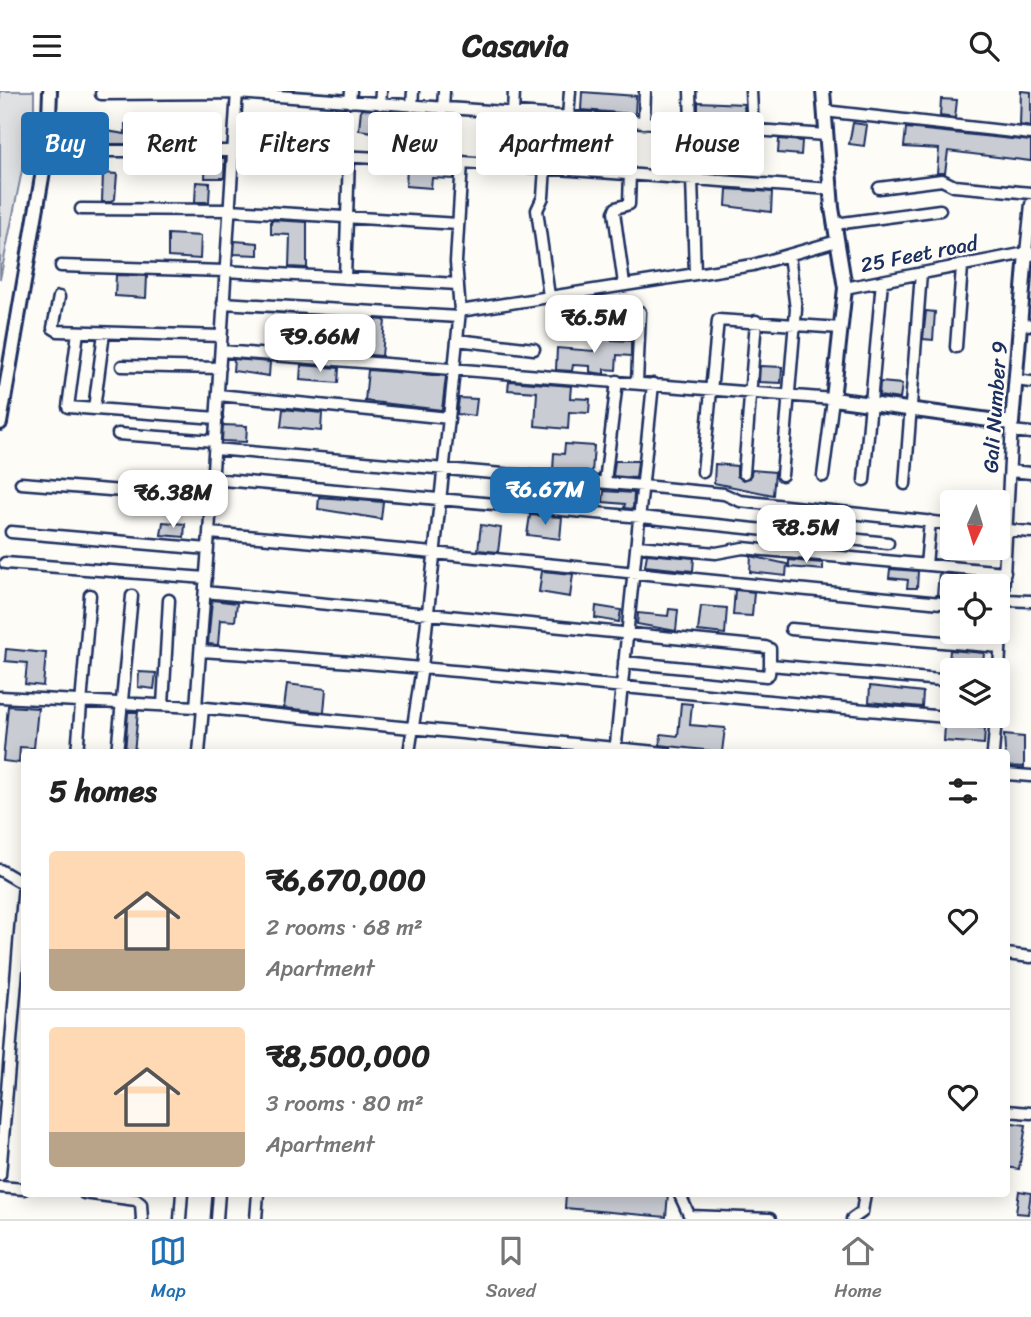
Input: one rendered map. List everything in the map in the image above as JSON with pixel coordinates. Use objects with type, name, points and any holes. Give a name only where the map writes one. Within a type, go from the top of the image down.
[{"type":"street","points":[[0,423],[48,142],[50,91]]},
{"type":"street","points":[[380,104],[381,91]]},
{"type":"street","points":[[412,106],[413,91]]},
{"type":"street","points":[[443,109],[444,91]]},
{"type":"street","points":[[513,112],[514,91]]},
{"type":"street","points":[[568,112],[570,91]]},
{"type":"street","points":[[644,123],[645,91]]},
{"type":"street","points":[[690,91],[691,112]]},
{"type":"street","points":[[751,91],[752,112]]},
{"type":"street","name":"25 Feet road","points":[[823,91],[831,189],[845,288],[1028,253]]},
{"type":"street","points":[[199,749],[201,651],[237,92]]},
{"type":"street","points":[[101,94],[276,93],[350,97],[380,104],[485,112]]},
{"type":"street","points":[[824,111],[1031,134]]},
{"type":"street","points":[[637,122],[651,124]]},
{"type":"street","points":[[764,132],[826,135]]},
{"type":"street","points":[[109,151],[236,151]]},
{"type":"street","points":[[462,162],[476,163]]},
{"type":"street","points":[[637,173],[831,189]]},
{"type":"street","points":[[345,278],[348,175]]},
{"type":"street","points":[[410,749],[445,469],[457,340],[461,175]]},
{"type":"street","points":[[544,175],[543,197],[537,210],[549,296]]},
{"type":"street","points":[[624,284],[614,212],[616,208],[629,204],[630,175]]},
{"type":"street","points":[[692,179],[695,274]]},
{"type":"street","points":[[879,188],[942,180],[954,187],[1031,193]]},
{"type":"street","points":[[1028,253],[1031,204]]},
{"type":"street","points":[[81,209],[230,210],[458,224]]},
{"type":"street","points":[[835,224],[940,210]]},
{"type":"street","points":[[223,303],[459,314],[549,296],[753,265],[837,241]]},
{"type":"street","name":"Gali Number 9","points":[[1008,490],[1016,380],[1026,324],[1028,253]]},
{"type":"street","points":[[782,475],[796,293],[789,255]]},
{"type":"street","points":[[61,266],[225,271],[458,284]]},
{"type":"street","points":[[956,347],[962,267]]},
{"type":"street","points":[[905,484],[921,273]]},
{"type":"street","points":[[864,480],[873,404],[882,281]]},
{"type":"street","points":[[823,476],[845,288]]},
{"type":"street","points":[[59,297],[53,328],[78,332],[221,336]]},
{"type":"street","points":[[638,383],[640,312]]},
{"type":"street","points":[[703,472],[717,321],[794,323],[841,328]]},
{"type":"street","points":[[744,473],[756,321]]},
{"type":"street","points":[[78,332],[67,405],[217,418]]},
{"type":"street","points":[[93,409],[104,333]]},
{"type":"street","points":[[457,340],[534,349]]},
{"type":"street","points":[[221,351],[833,398],[1012,427],[1031,433]]},
{"type":"street","points":[[122,366],[220,367]]},
{"type":"street","points":[[1016,380],[1031,381]]},
{"type":"street","points":[[605,482],[617,381]]},
{"type":"street","points":[[615,749],[653,384]]},
{"type":"street","points":[[218,395],[449,418]]},
{"type":"street","points":[[118,434],[445,469],[643,486],[724,495],[740,501],[940,522]]},
{"type":"street","points":[[1010,471],[1031,473]]},
{"type":"street","points":[[212,479],[641,517],[888,543]]},
{"type":"street","points":[[21,483],[211,498]]},
{"type":"street","points":[[926,565],[930,521]]},
{"type":"street","points":[[1010,530],[1031,531]]},
{"type":"street","points":[[11,532],[208,549]]},
{"type":"street","points":[[209,533],[940,603]]},
{"type":"street","points":[[638,546],[716,553],[743,548],[1005,572]]},
{"type":"street","name":"Gali Number 9","points":[[1004,560],[1005,572]]},
{"type":"street","points":[[5,563],[206,578]]},
{"type":"street","points":[[205,592],[628,632],[765,647],[771,652],[769,674],[766,676],[624,662]]},
{"type":"street","points":[[77,749],[90,595]]},
{"type":"street","points":[[117,749],[132,596]]},
{"type":"street","points":[[163,705],[169,600]]},
{"type":"street","points":[[1010,604],[1031,601]]},
{"type":"street","points":[[791,629],[1000,647]]},
{"type":"street","name":"Gali Number 9","points":[[999,658],[1000,644]]},
{"type":"street","points":[[201,651],[422,667],[621,689],[940,715]]},
{"type":"street","points":[[770,665],[940,680]]},
{"type":"street","points":[[0,697],[199,707],[605,749]]},
{"type":"street","points":[[993,749],[995,728]]},
{"type":"street","points":[[1010,774],[1031,776]]},
{"type":"street","points":[[0,870],[21,882]]},
{"type":"street","points":[[0,1175],[21,920]]},
{"type":"street","points":[[1010,954],[1031,957]]},
{"type":"street","points":[[1010,1111],[1031,1113]]},
{"type":"street","points":[[0,1187],[21,1189]]},
{"type":"street","points":[[114,1197],[136,1200],[141,1205],[142,1219]]},
{"type":"street","points":[[180,1219],[182,1197]]},
{"type":"street","points":[[216,1219],[219,1197]]},
{"type":"street","points":[[256,1219],[258,1197]]},
{"type":"street","points":[[681,1197],[690,1217],[771,1219]]},
{"type":"street","points":[[852,1219],[862,1212],[864,1197]]},
{"type":"shaded area","points":[[0,91],[34,91],[34,112],[21,112],[21,175],[0,279]]},
{"type":"building","points":[[1021,91],[1031,92],[1031,127],[1020,125]]},
{"type":"building","points":[[582,92],[636,96],[635,112],[581,110]]},
{"type":"building","points":[[941,99],[957,100],[955,118],[940,116]]},
{"type":"building","points":[[698,102],[744,104],[744,112],[698,112]]},
{"type":"building","points":[[335,107],[345,108],[345,112],[335,112]]},
{"type":"building","points":[[361,109],[376,110],[368,112],[368,131],[359,130]]},
{"type":"building","points":[[853,123],[867,125],[864,146],[849,144]]},
{"type":"building","points":[[906,128],[1031,141],[1031,161],[948,151],[945,173],[937,173],[939,149],[904,147]]},
{"type":"building","points":[[109,131],[123,134],[123,144],[109,144]]},
{"type":"building","points":[[779,139],[802,141],[801,155],[778,153]]},
{"type":"building","points":[[222,158],[225,158],[224,178],[205,178],[205,175],[222,175]]},
{"type":"building","points":[[117,174],[115,199],[102,202],[103,175]]},
{"type":"building","points":[[407,175],[454,175],[454,179],[432,178],[431,188],[406,186]]},
{"type":"building","points":[[196,182],[210,183],[209,202],[195,202]]},
{"type":"building","points":[[727,189],[772,192],[771,212],[726,206]]},
{"type":"building","points":[[271,220],[307,222],[307,268],[289,267],[290,235],[271,234]]},
{"type":"building","points":[[168,234],[201,236],[200,259],[168,257]]},
{"type":"building","points":[[235,241],[258,243],[258,255],[234,254]]},
{"type":"building","points":[[116,275],[147,276],[146,298],[115,296]]},
{"type":"building","points":[[926,311],[935,312],[933,340],[923,339]]},
{"type":"building","points":[[373,319],[385,320],[382,356],[358,354],[359,334],[372,335]]},
{"type":"building","points":[[288,328],[324,331],[322,351],[286,349]]},
{"type":"building","points":[[596,334],[611,335],[611,340],[631,341],[631,356],[617,355],[616,370],[604,369],[604,374],[590,372],[590,366],[573,365],[572,371],[556,370],[557,348],[594,351]]},
{"type":"building","points":[[234,359],[270,362],[269,376],[233,371]]},
{"type":"building","points":[[301,365],[339,368],[338,383],[300,380]]},
{"type":"building","points":[[760,366],[782,367],[781,383],[759,382]]},
{"type":"building","points":[[368,370],[446,376],[442,410],[365,401]]},
{"type":"building","points":[[509,381],[571,386],[570,398],[590,399],[589,413],[569,412],[568,429],[535,426],[537,392],[508,390]]},
{"type":"building","points":[[880,382],[902,384],[900,399],[879,396]]},
{"type":"building","points":[[459,398],[477,399],[475,416],[457,414]]},
{"type":"building","points":[[283,409],[322,413],[321,431],[281,427]]},
{"type":"building","points":[[223,425],[247,426],[246,442],[222,441]]},
{"type":"building","points":[[565,444],[594,446],[592,473],[553,471],[554,453],[564,454]]},
{"type":"building","points":[[615,461],[638,461],[636,478],[613,476]]},
{"type":"building","points":[[715,464],[737,466],[737,476],[743,480],[750,478],[752,470],[775,472],[773,495],[714,483]]},
{"type":"building","points":[[161,471],[187,473],[186,485],[160,483]]},
{"type":"building","points":[[535,484],[566,487],[566,503],[535,500]]},
{"type":"building","points":[[604,491],[634,493],[633,509],[624,508],[625,504],[603,502]]},
{"type":"building","points":[[319,497],[383,502],[381,519],[318,509]]},
{"type":"building","points":[[530,515],[562,517],[560,539],[527,535]]},
{"type":"building","points":[[163,522],[185,524],[184,537],[161,535]]},
{"type":"building","points":[[481,525],[501,528],[498,552],[478,550]]},
{"type":"building","points":[[647,554],[694,558],[693,571],[645,566]]},
{"type":"building","points":[[751,556],[787,564],[786,576],[750,572]]},
{"type":"building","points":[[789,560],[823,563],[823,570],[789,567]]},
{"type":"building","points":[[890,569],[918,571],[917,588],[907,588],[908,580],[889,578]]},
{"type":"building","points":[[542,571],[573,574],[570,597],[539,592]]},
{"type":"building","points":[[939,573],[948,574],[940,574],[940,595],[937,595]]},
{"type":"building","points":[[735,590],[754,592],[752,616],[733,615]]},
{"type":"building","points":[[212,600],[237,603],[235,621],[220,620],[218,645],[208,644]]},
{"type":"building","points":[[596,606],[621,610],[619,622],[595,618]]},
{"type":"building","points":[[701,606],[727,608],[725,634],[698,631]]},
{"type":"building","points":[[669,609],[678,610],[676,631],[637,624],[638,613],[668,616]]},
{"type":"building","points":[[6,649],[46,653],[43,686],[25,684],[27,663],[5,661]]},
{"type":"building","points":[[950,650],[984,653],[984,658],[949,658]]},
{"type":"building","points":[[139,672],[156,673],[154,689],[138,687]]},
{"type":"building","points":[[287,684],[326,689],[324,712],[284,708]]},
{"type":"building","points":[[870,686],[923,692],[922,707],[869,702]]},
{"type":"building","points":[[681,703],[692,704],[690,725],[725,728],[722,749],[660,745],[661,734],[678,736]]},
{"type":"building","points":[[8,706],[38,708],[34,748],[20,747],[19,763],[3,761]]},
{"type":"building","points":[[128,712],[138,712],[134,749],[125,749]]},
{"type":"building","points":[[945,728],[985,728],[984,744],[944,741]]},
{"type":"building","points":[[1004,735],[1024,737],[1024,767],[1010,766],[1010,749],[1005,749]]},
{"type":"building","points":[[1010,1123],[1026,1125],[1019,1169],[1010,1168]]},
{"type":"building","points":[[1019,1191],[1031,1193],[1028,1214],[1016,1213]]},
{"type":"building","points":[[566,1197],[668,1197],[666,1217],[565,1208]]}]
